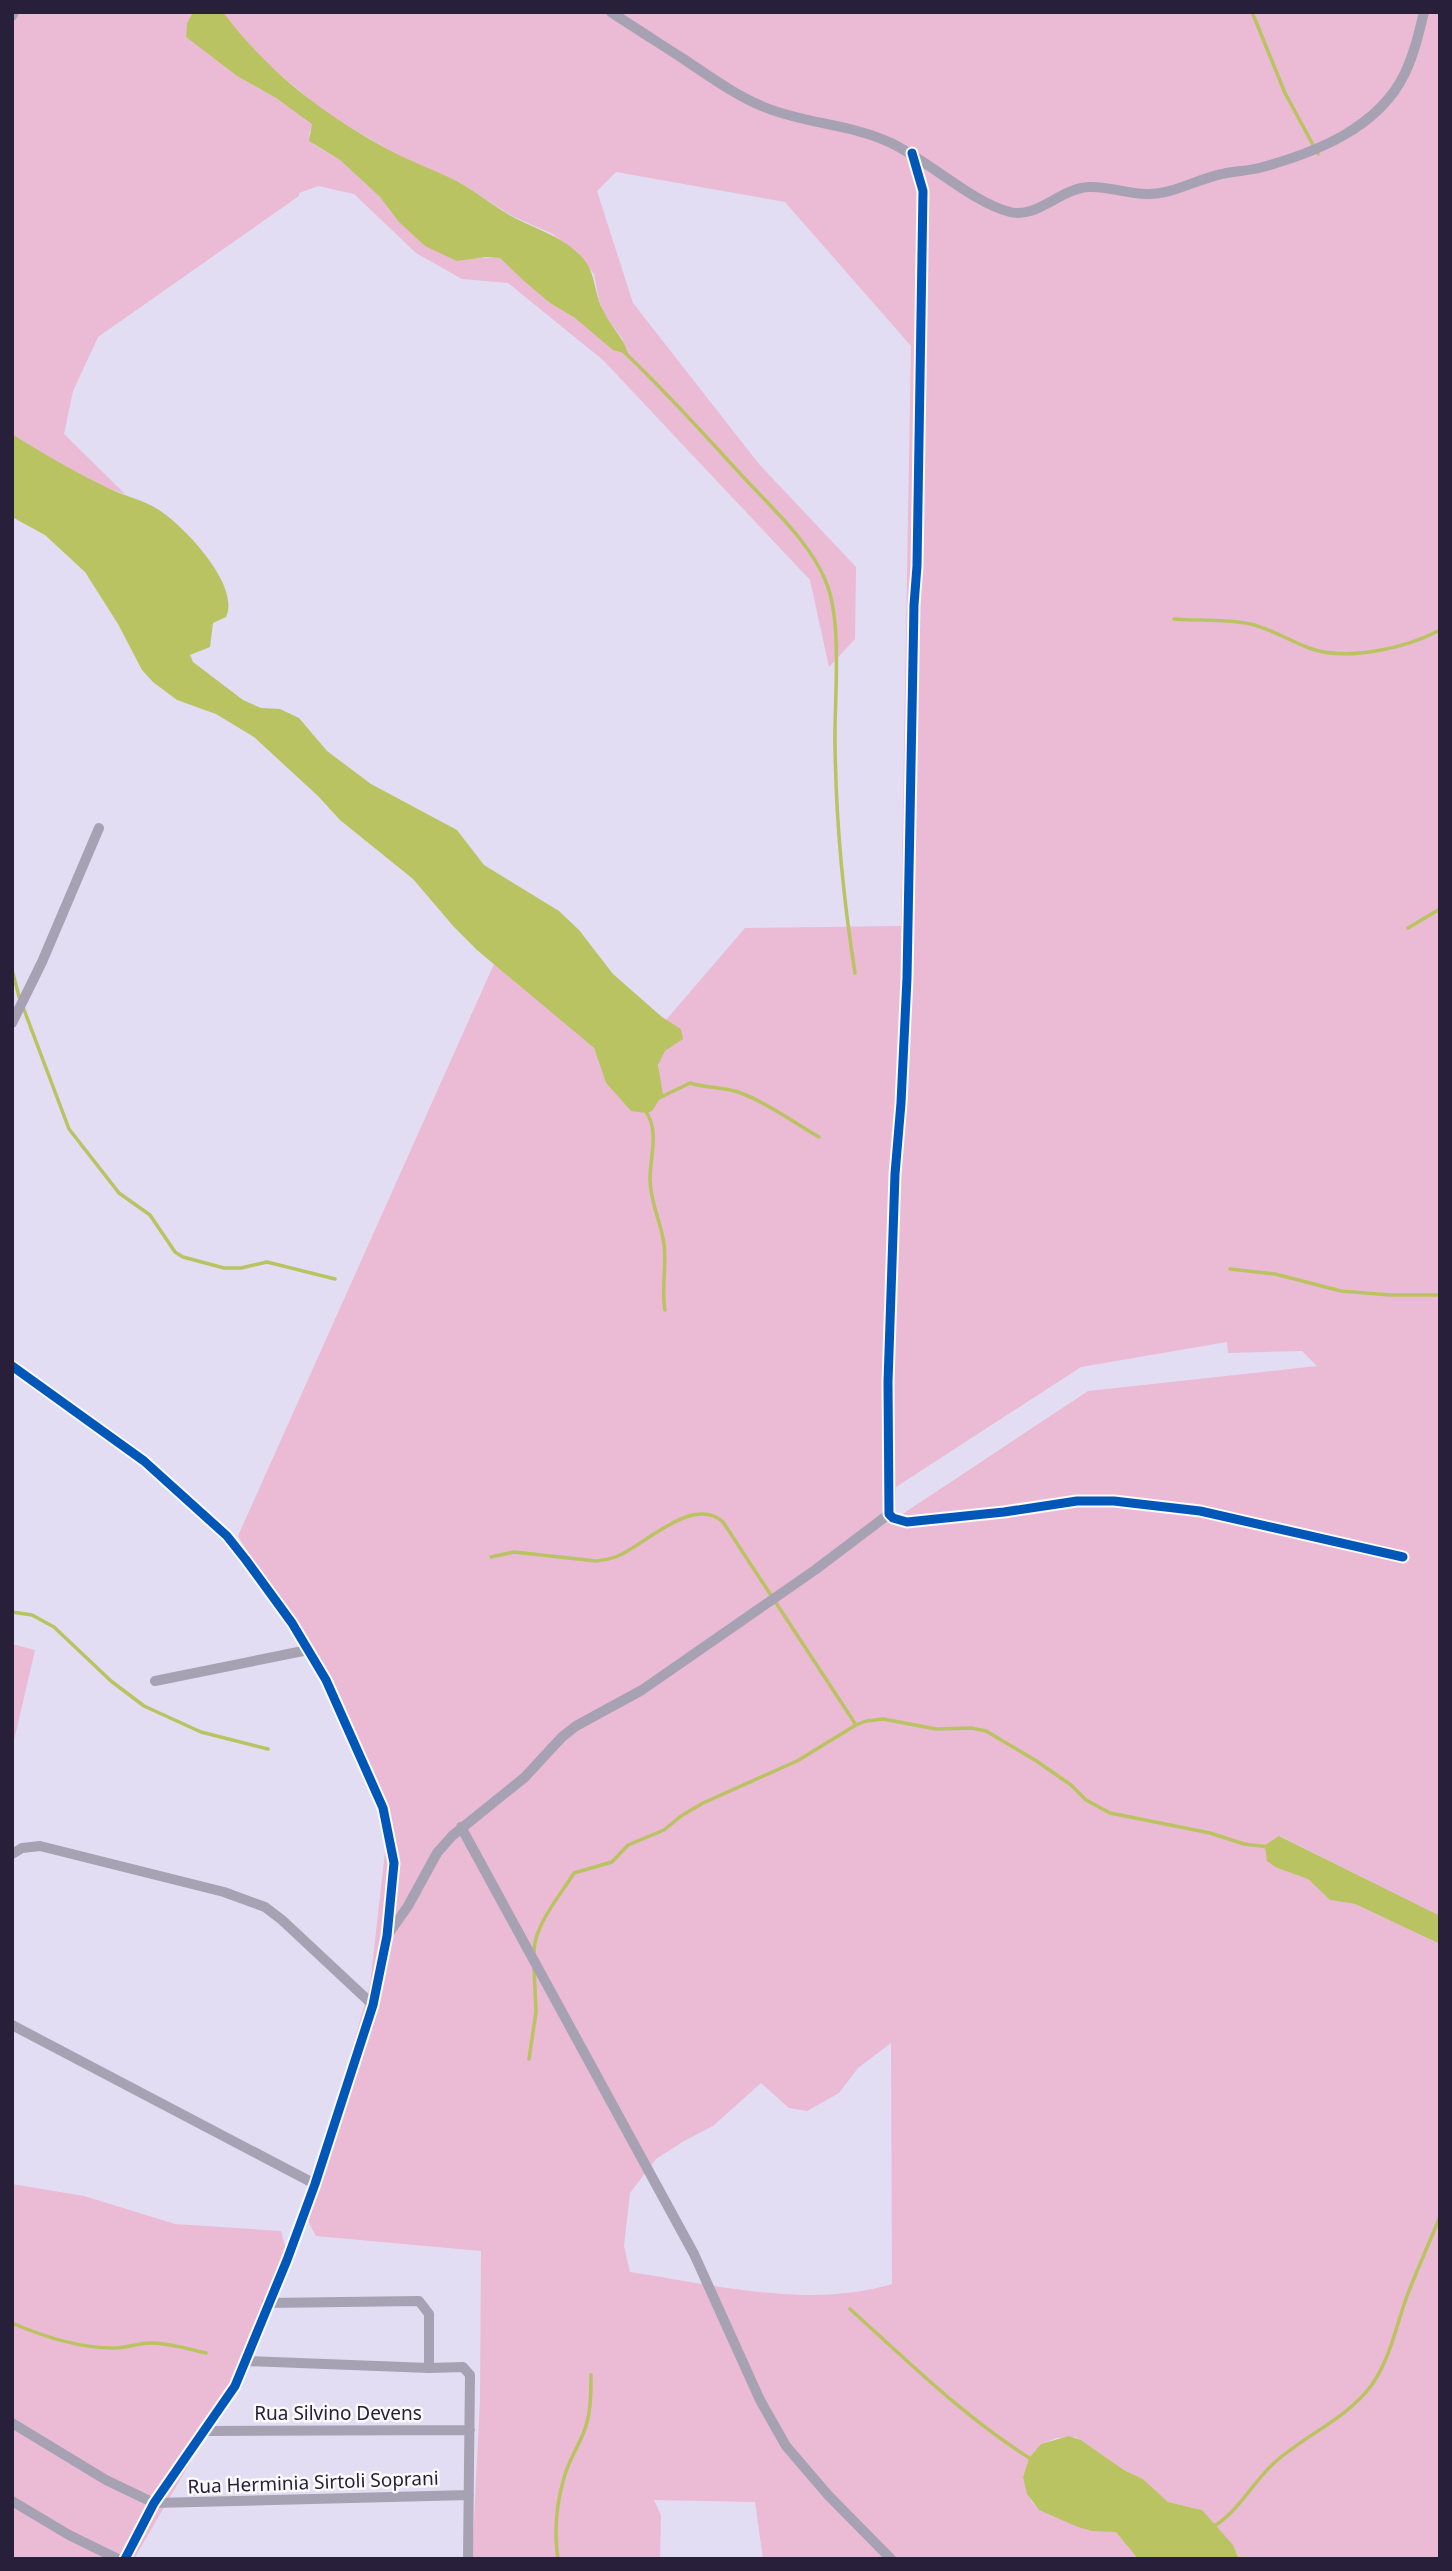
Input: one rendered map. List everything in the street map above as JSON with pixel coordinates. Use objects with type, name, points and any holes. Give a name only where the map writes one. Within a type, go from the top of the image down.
[{"type":"street","points":[[611,12],[729,89],[765,107],[864,133],[912,153],[973,195],[998,209],[1014,213],[1033,210],[1064,192],[1085,187],[1102,187],[1148,195],[1174,190],[1197,180],[1256,169],[1294,158],[1335,141],[1380,109],[1405,74],[1414,51],[1423,12]]},
{"type":"street","points":[[912,153],[923,191],[919,501],[914,606],[907,978],[895,1174],[889,1362],[889,1514],[907,1522],[1077,1501],[1152,1504],[1200,1511],[1403,1557]]},
{"type":"street","points":[[12,1024],[47,951],[99,828]]},
{"type":"street","points":[[12,1366],[144,1461],[226,1536],[284,1612],[326,1679],[359,1749],[388,1822],[394,1863],[387,1936],[373,2005],[315,2184],[287,2260],[235,2386],[154,2503],[125,2559]]},
{"type":"street","points":[[387,1936],[408,1906],[437,1853],[461,1827],[525,1777],[562,1737],[576,1726],[652,1683],[815,1570],[889,1514]]},
{"type":"street","points":[[155,1681],[308,1650]]},
{"type":"street","points":[[461,1827],[694,2255],[760,2400],[786,2446],[828,2495],[891,2559]]},
{"type":"street","points":[[12,1854],[22,1848],[40,1846],[252,1901],[282,1920],[373,2005]]},
{"type":"street","points":[[12,2025],[315,2184]]},
{"type":"street","points":[[267,2303],[419,2301],[429,2314],[429,2368]]},
{"type":"street","points":[[246,2361],[463,2367],[470,2375],[468,2559]]},
{"type":"street","name":"Rua Herminia Sirtoli Soprani","points":[[12,2423],[106,2480],[154,2503],[469,2495]]},
{"type":"street","name":"Rua Silvino Devens","points":[[206,2431],[470,2430]]},
{"type":"street","points":[[12,2501],[69,2535],[118,2559]]},
{"type":"shaded area","points":[[12,12],[193,12],[187,23],[186,37],[237,76],[276,98],[313,124],[309,134],[313,144],[340,160],[380,197],[398,221],[475,258],[500,258],[550,303],[624,341],[605,315],[594,274],[579,255],[553,234],[512,216],[462,184],[398,155],[327,114],[264,61],[245,42],[223,12],[1440,12],[1440,1917],[1280,1836],[1265,1845],[1277,1868],[1308,1879],[1330,1900],[1355,1904],[1440,1944],[1440,2559],[1239,2559],[1202,2510],[1168,2502],[1143,2479],[1124,2470],[1075,2437],[1057,2438],[1041,2444],[1029,2458],[1023,2477],[1031,2501],[1039,2510],[1085,2529],[1116,2532],[1138,2559],[763,2559],[755,2502],[654,2500],[661,2515],[660,2559],[472,2559],[480,2400],[481,2251],[316,2236],[307,2213],[370,1985],[389,1817],[346,1716],[238,1536],[494,964],[594,1048],[606,1083],[631,1111],[663,1094],[658,1070],[660,1058],[679,1042],[681,1029],[666,1020],[745,928],[901,926],[911,346],[785,202],[616,172],[597,191],[633,303],[759,464],[856,567],[855,639],[829,667],[810,580],[603,360],[508,283],[462,279],[416,253],[354,194],[318,186],[299,193],[299,196],[98,337],[73,391],[64,434],[125,494],[81,476],[12,434]],"holes":[[[1227,1342],[1228,1353],[1302,1351],[1317,1366],[1088,1391],[895,1519],[896,1487],[1081,1367]],[[891,2043],[892,2284],[828,2295],[795,2295],[728,2288],[630,2272],[624,2246],[630,2193],[656,2159],[713,2126],[761,2083],[789,2108],[807,2111],[839,2093],[858,2068]]]},
{"type":"shaded area","points":[[193,12],[223,12],[260,56],[325,111],[399,155],[462,184],[511,216],[572,248],[589,267],[602,308],[628,354],[613,350],[575,318],[550,303],[500,258],[457,261],[425,246],[398,221],[380,197],[340,160],[309,141],[312,124],[276,98],[237,76],[186,37],[187,23]]},
{"type":"shaded area","points":[[12,434],[110,489],[159,510],[183,530],[208,558],[226,590],[228,604],[226,617],[213,623],[210,647],[190,655],[193,662],[243,700],[261,708],[280,709],[299,718],[327,751],[371,784],[457,830],[484,865],[559,911],[579,930],[613,974],[662,1017],[681,1029],[683,1039],[665,1051],[658,1065],[663,1094],[652,1111],[631,1111],[606,1083],[594,1048],[477,950],[413,879],[340,820],[254,737],[216,714],[177,700],[153,682],[142,670],[118,624],[85,572],[45,535],[12,517]]},
{"type":"shaded area","points":[[12,1644],[35,1650],[12,1749]]},
{"type":"shaded area","points":[[1279,1836],[1438,1915],[1440,1944],[1355,1904],[1330,1900],[1308,1879],[1277,1868],[1267,1861],[1265,1845]]},
{"type":"shaded area","points":[[12,2184],[84,2196],[175,2224],[281,2231],[289,2262],[243,2384],[195,2454],[134,2559],[12,2559]]},
{"type":"shaded area","points":[[1069,2436],[1081,2440],[1124,2470],[1143,2479],[1168,2502],[1202,2510],[1233,2545],[1239,2559],[1138,2559],[1116,2532],[1092,2531],[1078,2527],[1039,2510],[1027,2494],[1023,2477],[1029,2458],[1041,2444]]},
{"type":"waterway","points":[[1252,12],[1285,93],[1318,154]]},
{"type":"waterway","points":[[623,351],[792,529],[811,554],[826,582],[836,640],[835,745],[839,831],[855,973]]},
{"type":"waterway","points":[[1174,619],[1250,624],[1309,648],[1340,654],[1394,647],[1440,630]]},
{"type":"waterway","points":[[1408,928],[1440,909]]},
{"type":"waterway","points":[[12,970],[20,1000]]},
{"type":"waterway","points":[[23,1007],[69,1129],[119,1193],[150,1215],[175,1252],[183,1257],[224,1268],[241,1268],[267,1262],[335,1279]]},
{"type":"waterway","points":[[659,1098],[690,1083],[732,1090],[759,1101],[819,1137]]},
{"type":"waterway","points":[[645,1110],[650,1118],[653,1135],[650,1187],[664,1244],[665,1310]]},
{"type":"waterway","points":[[1230,1269],[1275,1274],[1341,1291],[1440,1295]]},
{"type":"waterway","points":[[491,1557],[514,1552],[596,1561],[607,1559],[618,1556],[684,1518],[698,1514],[711,1515],[723,1522],[856,1725]]},
{"type":"waterway","points":[[12,1612],[32,1615],[54,1627],[111,1681],[144,1706],[201,1732],[268,1749]]},
{"type":"waterway","points":[[534,1952],[543,1921],[574,1873],[612,1862],[628,1845],[664,1830],[703,1803],[797,1761],[866,1721],[883,1719],[936,1729],[971,1728],[986,1731],[1035,1760],[1071,1785],[1086,1800],[1110,1813],[1210,1833],[1244,1844],[1269,1847]]},
{"type":"waterway","points":[[529,2059],[536,2012],[534,1967]]},
{"type":"waterway","points":[[1211,2528],[1237,2506],[1274,2463],[1350,2408],[1371,2386],[1388,2354],[1407,2296],[1440,2217]]},
{"type":"waterway","points":[[850,2309],[960,2407],[1031,2459]]},
{"type":"waterway","points":[[12,2323],[74,2344],[113,2348],[158,2343],[206,2353]]},
{"type":"waterway","points":[[558,2559],[556,2518],[559,2498],[566,2472],[588,2420],[591,2375]]},
{"type":"cycle path","points":[[912,153],[923,191],[917,566],[907,978],[895,1174],[888,1382],[889,1514],[907,1522],[1077,1501],[1114,1501],[1200,1511],[1403,1557]]},
{"type":"cycle path","points":[[12,1366],[144,1461],[227,1536],[246,1560],[292,1623],[326,1680],[383,1808],[394,1863],[387,1936],[373,2005],[315,2184],[287,2260],[235,2386],[154,2503],[125,2559]]}]
